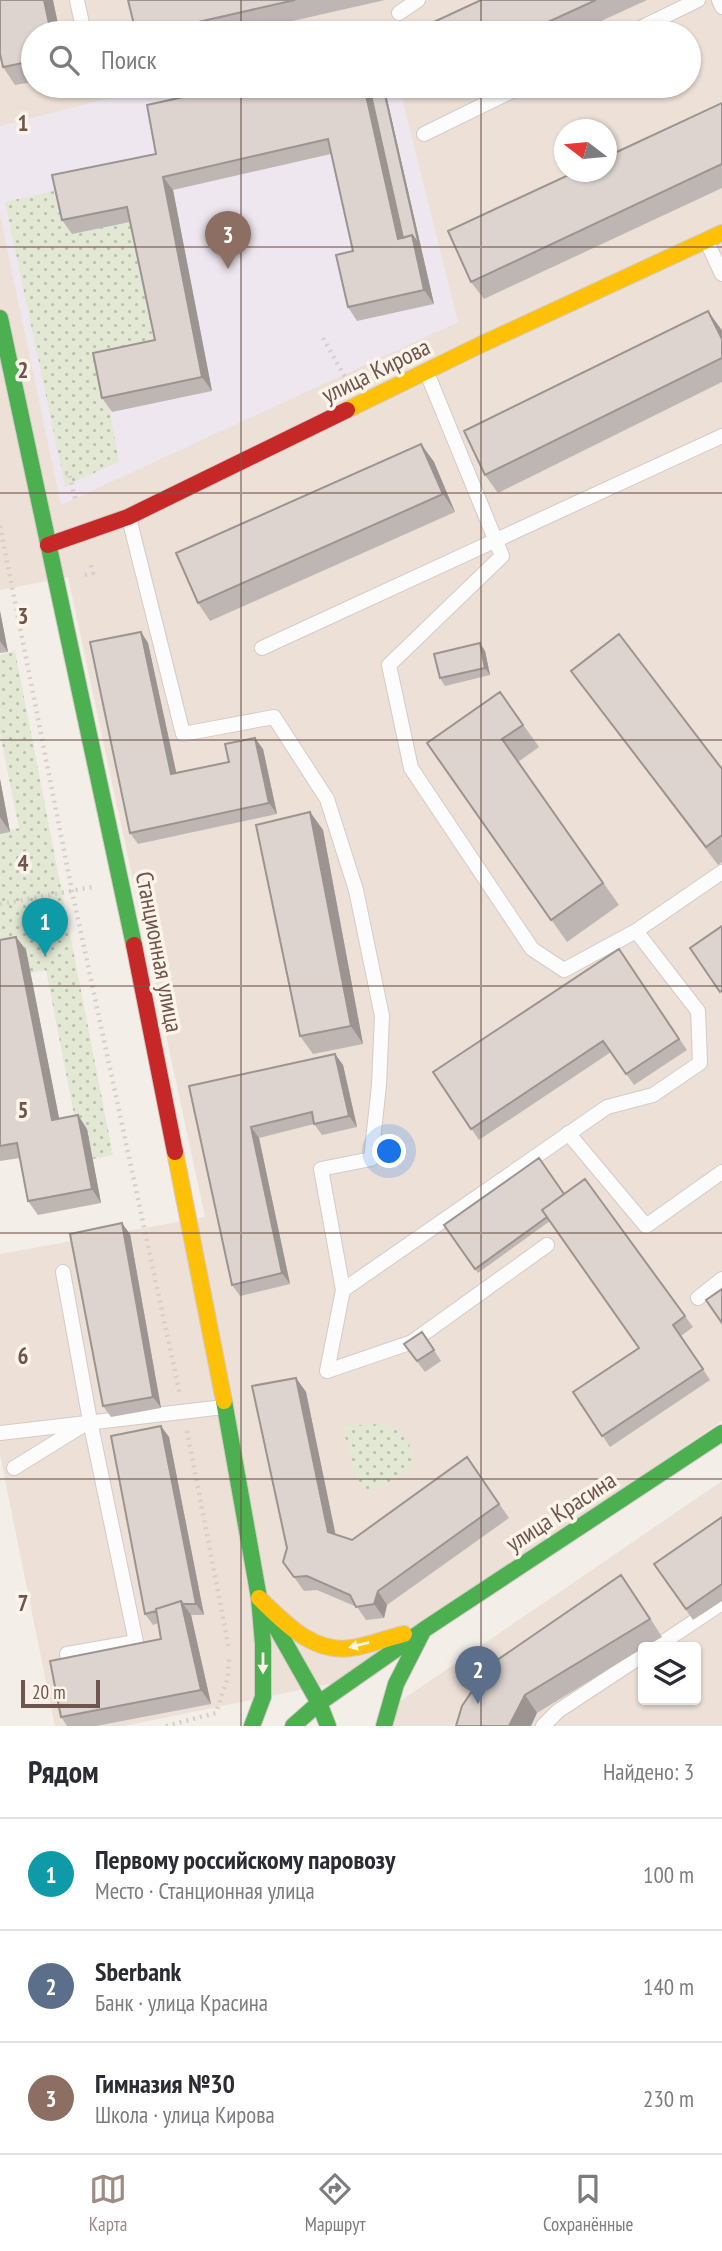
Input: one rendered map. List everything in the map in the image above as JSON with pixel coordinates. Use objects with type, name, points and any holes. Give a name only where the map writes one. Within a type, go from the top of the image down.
[{"type":"main road","name":"улица Кирова","points":[[48,545],[128,517],[426,372],[722,233]]},
{"type":"main road","name":"Станционная улица","points":[[0,318],[120,871],[225,1407],[259,1598],[263,1644],[262,1697],[252,1726]]},
{"type":"main road","name":"улица Красина","points":[[319,1703],[425,1629],[722,1433]]},
{"type":"main road","name":"Станционная улица","points":[[259,1598],[319,1703],[328,1726]]},
{"type":"main road","points":[[259,1598],[291,1629],[315,1643],[346,1649],[425,1629]]},
{"type":"main road","points":[[384,1726],[397,1684],[425,1629]]},
{"type":"main road","points":[[293,1726],[319,1703]]},
{"type":"lane","points":[[77,0],[81,21]]},
{"type":"lane","points":[[400,13],[418,0]]},
{"type":"lane","points":[[655,21],[698,0]]},
{"type":"lane","points":[[719,0],[722,7]]},
{"type":"lane","points":[[424,134],[498,98]]},
{"type":"lane","points":[[706,240],[722,274]]},
{"type":"lane","points":[[426,372],[502,556],[389,665],[411,768],[532,949],[564,970],[636,930],[722,872]]},
{"type":"lane","points":[[262,648],[722,436]]},
{"type":"lane","points":[[128,517],[183,734],[274,717],[327,799],[356,890],[382,1016],[379,1085],[371,1159],[321,1169],[343,1290],[327,1371],[412,1342],[547,1245]]},
{"type":"lane","points":[[343,1290],[607,1107],[653,1095],[700,1063],[698,1011],[636,930]]},
{"type":"lane","points":[[568,1133],[646,1226],[722,1172]]},
{"type":"lane","points":[[63,1272],[90,1421],[136,1642],[68,1654]]},
{"type":"lane","points":[[698,1298],[722,1279]]},
{"type":"lane","points":[[0,1433],[225,1407]]},
{"type":"lane","points":[[14,1468],[90,1421]]},
{"type":"lane","points":[[664,1642],[722,1603]]},
{"type":"lane","points":[[543,1726],[558,1711],[638,1658]]},
{"type":"path","points":[[323,338],[360,404]]},
{"type":"path","points":[[0,526],[75,905],[183,1411],[229,1650],[228,1677],[216,1713],[166,1726]]},
{"type":"path","points":[[0,904],[62,894]]},
{"type":"shaded area","points":[[0,0],[722,0],[722,1421],[339,1682],[124,1726],[55,1726],[0,1455],[0,1254],[205,1217],[68,577],[0,590]]},
{"type":"shaded area","points":[[110,98],[402,98],[458,322],[61,505],[0,215],[0,126]]},
{"type":"shaded area","points":[[722,1481],[722,1726],[394,1726],[390,1708]]},
{"type":"green space","points":[[62,189],[72,234],[137,220],[165,354],[102,367],[119,462],[65,486],[5,202]]},
{"type":"green space","points":[[15,651],[113,1155],[83,1161],[46,970],[0,979],[0,833],[19,828],[0,734],[0,655]]},
{"type":"green space","points":[[381,1424],[401,1433],[411,1449],[414,1464],[393,1480],[369,1490],[358,1484],[342,1426]]},
{"type":"building","points":[[0,0],[44,0],[48,21],[21,21],[21,63],[3,67],[0,54]]},
{"type":"building","points":[[128,0],[295,0],[203,21],[133,21]]},
{"type":"building","points":[[481,0],[596,0],[550,21],[436,21]]},
{"type":"building","points":[[179,98],[367,98],[398,239],[412,235],[424,290],[348,307],[336,255],[353,251],[328,139],[163,177],[202,377],[102,398],[93,353],[155,340],[127,207],[62,220],[52,175],[156,154],[147,105]]},
{"type":"building","points":[[372,98],[386,98],[419,245],[412,235],[403,238]]},
{"type":"building","points":[[722,103],[722,164],[471,282],[448,231],[554,182],[617,182],[617,152]]},
{"type":"building","points":[[708,311],[722,339],[722,358],[485,475],[464,431]]},
{"type":"building","points":[[421,444],[443,494],[198,603],[176,553]]},
{"type":"building","points":[[141,632],[171,774],[229,762],[225,744],[255,738],[269,803],[130,833],[90,642]]},
{"type":"building","points":[[619,634],[722,769],[722,835],[706,847],[571,671]]},
{"type":"building","points":[[480,643],[485,668],[440,678],[434,654]]},
{"type":"building","points":[[500,692],[523,725],[502,739],[603,883],[551,920],[427,743]]},
{"type":"building","points":[[310,812],[351,1026],[300,1036],[256,825]]},
{"type":"building","points":[[722,926],[722,990],[720,992],[690,948]]},
{"type":"building","points":[[16,937],[52,1120],[78,1115],[92,1189],[28,1201],[17,1143],[0,1146],[0,940]]},
{"type":"building","points":[[619,949],[679,1039],[626,1074],[603,1041],[471,1129],[433,1072]]},
{"type":"building","points":[[335,1054],[349,1116],[314,1124],[312,1112],[251,1127],[282,1273],[232,1285],[189,1086]]},
{"type":"building","points":[[539,1158],[564,1194],[542,1210],[547,1217],[475,1269],[444,1225]]},
{"type":"building","points":[[585,1179],[685,1316],[673,1325],[703,1369],[602,1436],[573,1392],[639,1348],[542,1210]]},
{"type":"building","points":[[122,1223],[153,1397],[103,1406],[70,1234]]},
{"type":"building","points":[[722,1289],[722,1323],[706,1300]]},
{"type":"building","points":[[422,1332],[434,1350],[417,1361],[404,1344]]},
{"type":"building","points":[[296,1378],[328,1532],[352,1540],[467,1457],[499,1504],[378,1591],[374,1604],[356,1607],[350,1595],[307,1576],[294,1577],[283,1562],[287,1548],[252,1386]]},
{"type":"building","points":[[161,1426],[196,1604],[183,1604],[181,1601],[145,1614],[111,1436]]},
{"type":"building","points":[[722,1517],[722,1584],[686,1609],[654,1564]]},
{"type":"building","points":[[621,1575],[650,1619],[525,1695],[509,1726],[456,1726],[462,1706],[490,1665]]},
{"type":"building","points":[[181,1601],[201,1690],[61,1717],[50,1661],[161,1639],[156,1609]]},
{"type":"traffic: fast","points":[[0,318],[134,945]]},
{"type":"traffic: fast","points":[[224,1401],[259,1598],[263,1644],[263,1697],[252,1726]]},
{"type":"traffic: fast","points":[[293,1726],[319,1703],[425,1629],[722,1433]]},
{"type":"traffic: fast","points":[[272,1620],[319,1703],[328,1726]]},
{"type":"traffic: fast","points":[[384,1726],[396,1684],[422,1633]]},
{"type":"traffic: slow","points":[[347,410],[722,233]]},
{"type":"traffic: slow","points":[[175,1152],[224,1401]]},
{"type":"traffic: slow","points":[[259,1598],[300,1634],[324,1646],[337,1649],[358,1647],[404,1634]]},
{"type":"traffic: jam","points":[[48,545],[128,517],[347,410]]},
{"type":"traffic: jam","points":[[134,945],[175,1152]]},
{"type":"place","name":"Гимназия №30","points":[[228,269]]},
{"type":"place","name":"Первому российскому паровозу","points":[[45,956]]},
{"type":"place","name":"Sberbank","points":[[478,1704]]}]
